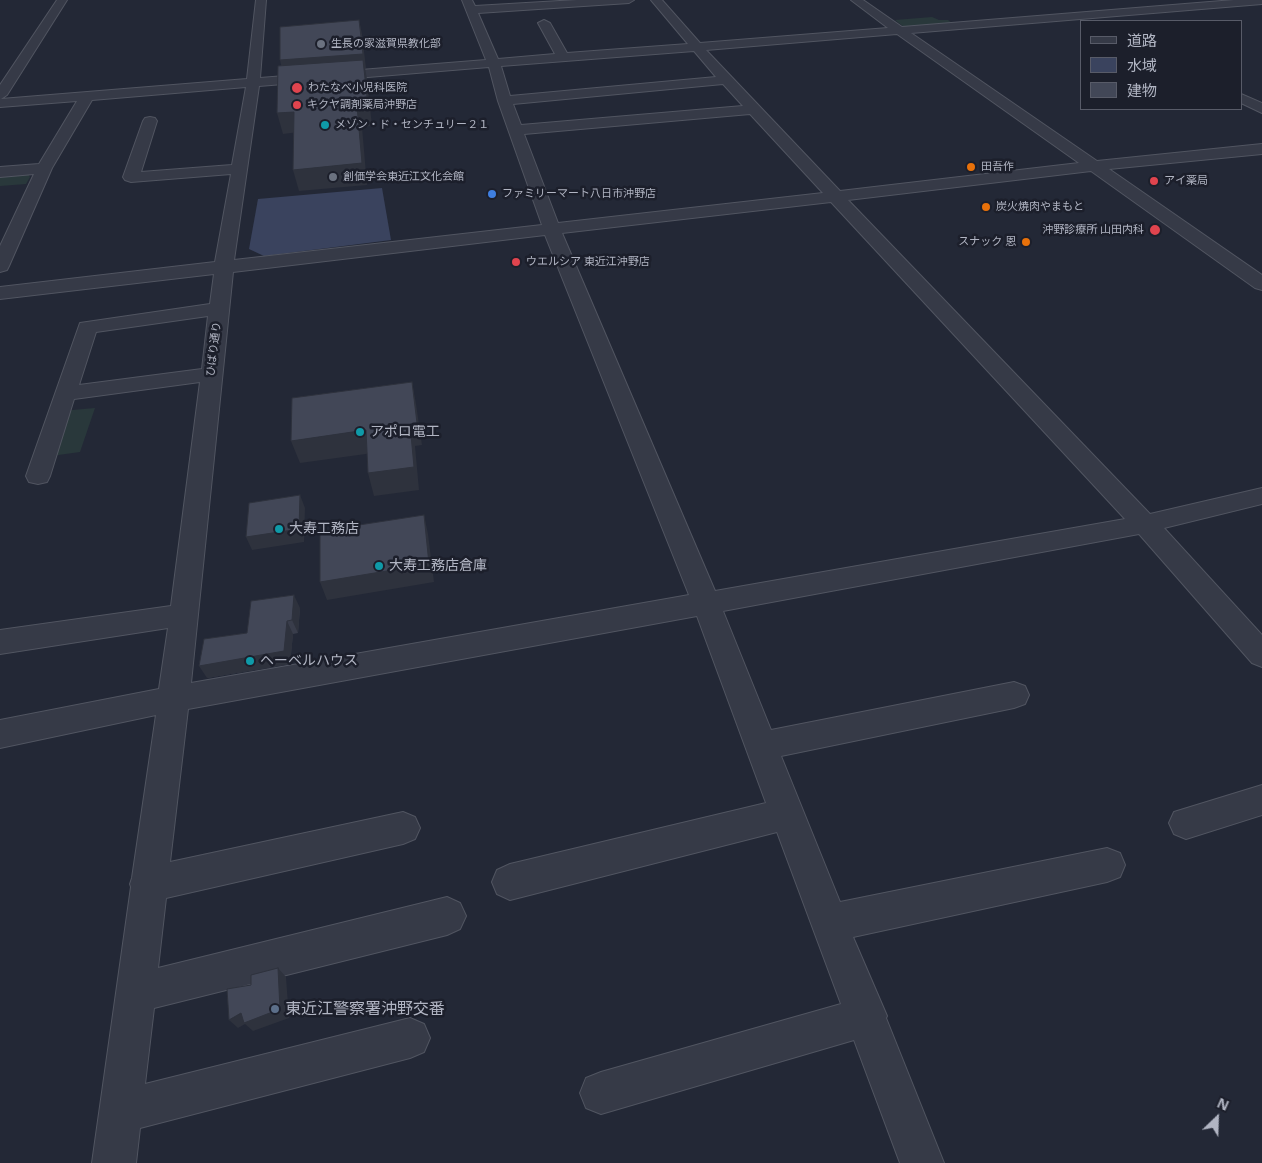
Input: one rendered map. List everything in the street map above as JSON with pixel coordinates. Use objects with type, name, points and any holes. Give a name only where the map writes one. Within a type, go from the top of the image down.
[{"type":"street","points":[[0,95],[62,0]]},
{"type":"street","name":"ひばり通り","points":[[114,1163],[148,884],[184,615],[218,309],[253,84],[261,0]]},
{"type":"street","points":[[629,0],[469,5],[494,64],[505,101],[552,230],[706,603],[760,746],[867,1016],[922,1163]]},
{"type":"street","points":[[656,0],[726,80],[1144,524],[1262,655]]},
{"type":"street","points":[[856,0],[1096,166],[1262,284]]},
{"type":"street","points":[[0,103],[901,30],[1090,19],[1258,2]]},
{"type":"street","points":[[1062,4],[1090,19]]},
{"type":"street","points":[[544,23],[563,58]]},
{"type":"street","points":[[8,57],[25,56]]},
{"type":"street","points":[[505,101],[726,80]]},
{"type":"street","points":[[0,266],[44,168],[87,96]]},
{"type":"street","points":[[1242,99],[1262,109]]},
{"type":"street","points":[[517,130],[754,109]]},
{"type":"street","points":[[150,121],[131,178],[240,169]]},
{"type":"street","points":[[0,293],[1096,166],[1262,149]]},
{"type":"street","points":[[0,172],[44,168]]},
{"type":"street","points":[[38,476],[87,327],[218,309]]},
{"type":"street","points":[[65,394],[210,374]]},
{"type":"street","points":[[0,734],[173,699],[1144,524],[1262,496]]},
{"type":"street","points":[[0,642],[184,615]]},
{"type":"street","points":[[760,746],[1014,694]]},
{"type":"street","points":[[1186,823],[1262,800]]},
{"type":"street","points":[[510,882],[787,814]]},
{"type":"street","points":[[148,884],[403,828]]},
{"type":"street","points":[[830,923],[1107,865]]},
{"type":"street","points":[[135,993],[447,916]]},
{"type":"street","points":[[601,1093],[867,1016]]},
{"type":"street","points":[[120,1112],[410,1038]]},
{"type":"shaded area","points":[[932,17],[939,20],[948,20],[953,24],[905,28],[895,20]]},
{"type":"shaded area","points":[[28,174],[30,177],[26,184],[0,186],[0,176]]},
{"type":"shaded area","points":[[95,408],[80,452],[51,456],[61,411]]},
{"type":"water","points":[[382,188],[391,240],[264,256],[249,249],[258,199]]},
{"type":"building","points":[[359,20],[363,54],[280,60],[280,27]]},
{"type":"building","points":[[363,60],[368,106],[357,106],[362,163],[293,170],[294,112],[277,113],[278,66]]},
{"type":"building","points":[[412,382],[417,423],[410,424],[414,467],[368,473],[366,430],[291,441],[292,398]]},
{"type":"building","points":[[300,495],[299,529],[246,537],[249,503]]},
{"type":"building","points":[[424,515],[429,564],[320,582],[320,531]]},
{"type":"building","points":[[294,595],[292,620],[287,621],[284,651],[199,666],[204,639],[247,633],[251,601]]},
{"type":"building","points":[[278,968],[280,1009],[244,1023],[241,1013],[229,1020],[227,989],[251,985],[251,975]]},
{"type":"place","name":"生長の家滋賀県教化部","points":[[321,44]]},
{"type":"place","name":"わたなべ小児科医院","points":[[297,88]]},
{"type":"place","name":"キクヤ調剤薬局沖野店","points":[[297,105]]},
{"type":"place","name":"メゾン・ド・センチュリー２１","points":[[325,125]]},
{"type":"place","name":"田吾作","points":[[971,167]]},
{"type":"place","name":"創価学会東近江文化会館","points":[[333,177]]},
{"type":"place","name":"アイ薬局","points":[[1154,181]]},
{"type":"place","name":"ファミリーマート八日市沖野店","points":[[492,194]]},
{"type":"place","name":"炭火焼肉やまもと","points":[[986,207]]},
{"type":"place","name":"沖野診療所 山田内科","points":[[1155,230]]},
{"type":"place","name":"スナック 恩","points":[[1026,242]]},
{"type":"place","name":"ウエルシア 東近江沖野店","points":[[516,262]]},
{"type":"place","name":"アポロ電工","points":[[360,432]]},
{"type":"place","name":"大寿工務店","points":[[279,529]]},
{"type":"place","name":"大寿工務店倉庫","points":[[379,566]]},
{"type":"place","name":"ヘーベルハウス","points":[[250,661]]},
{"type":"place","name":"東近江警察署沖野交番","points":[[275,1009]]}]
